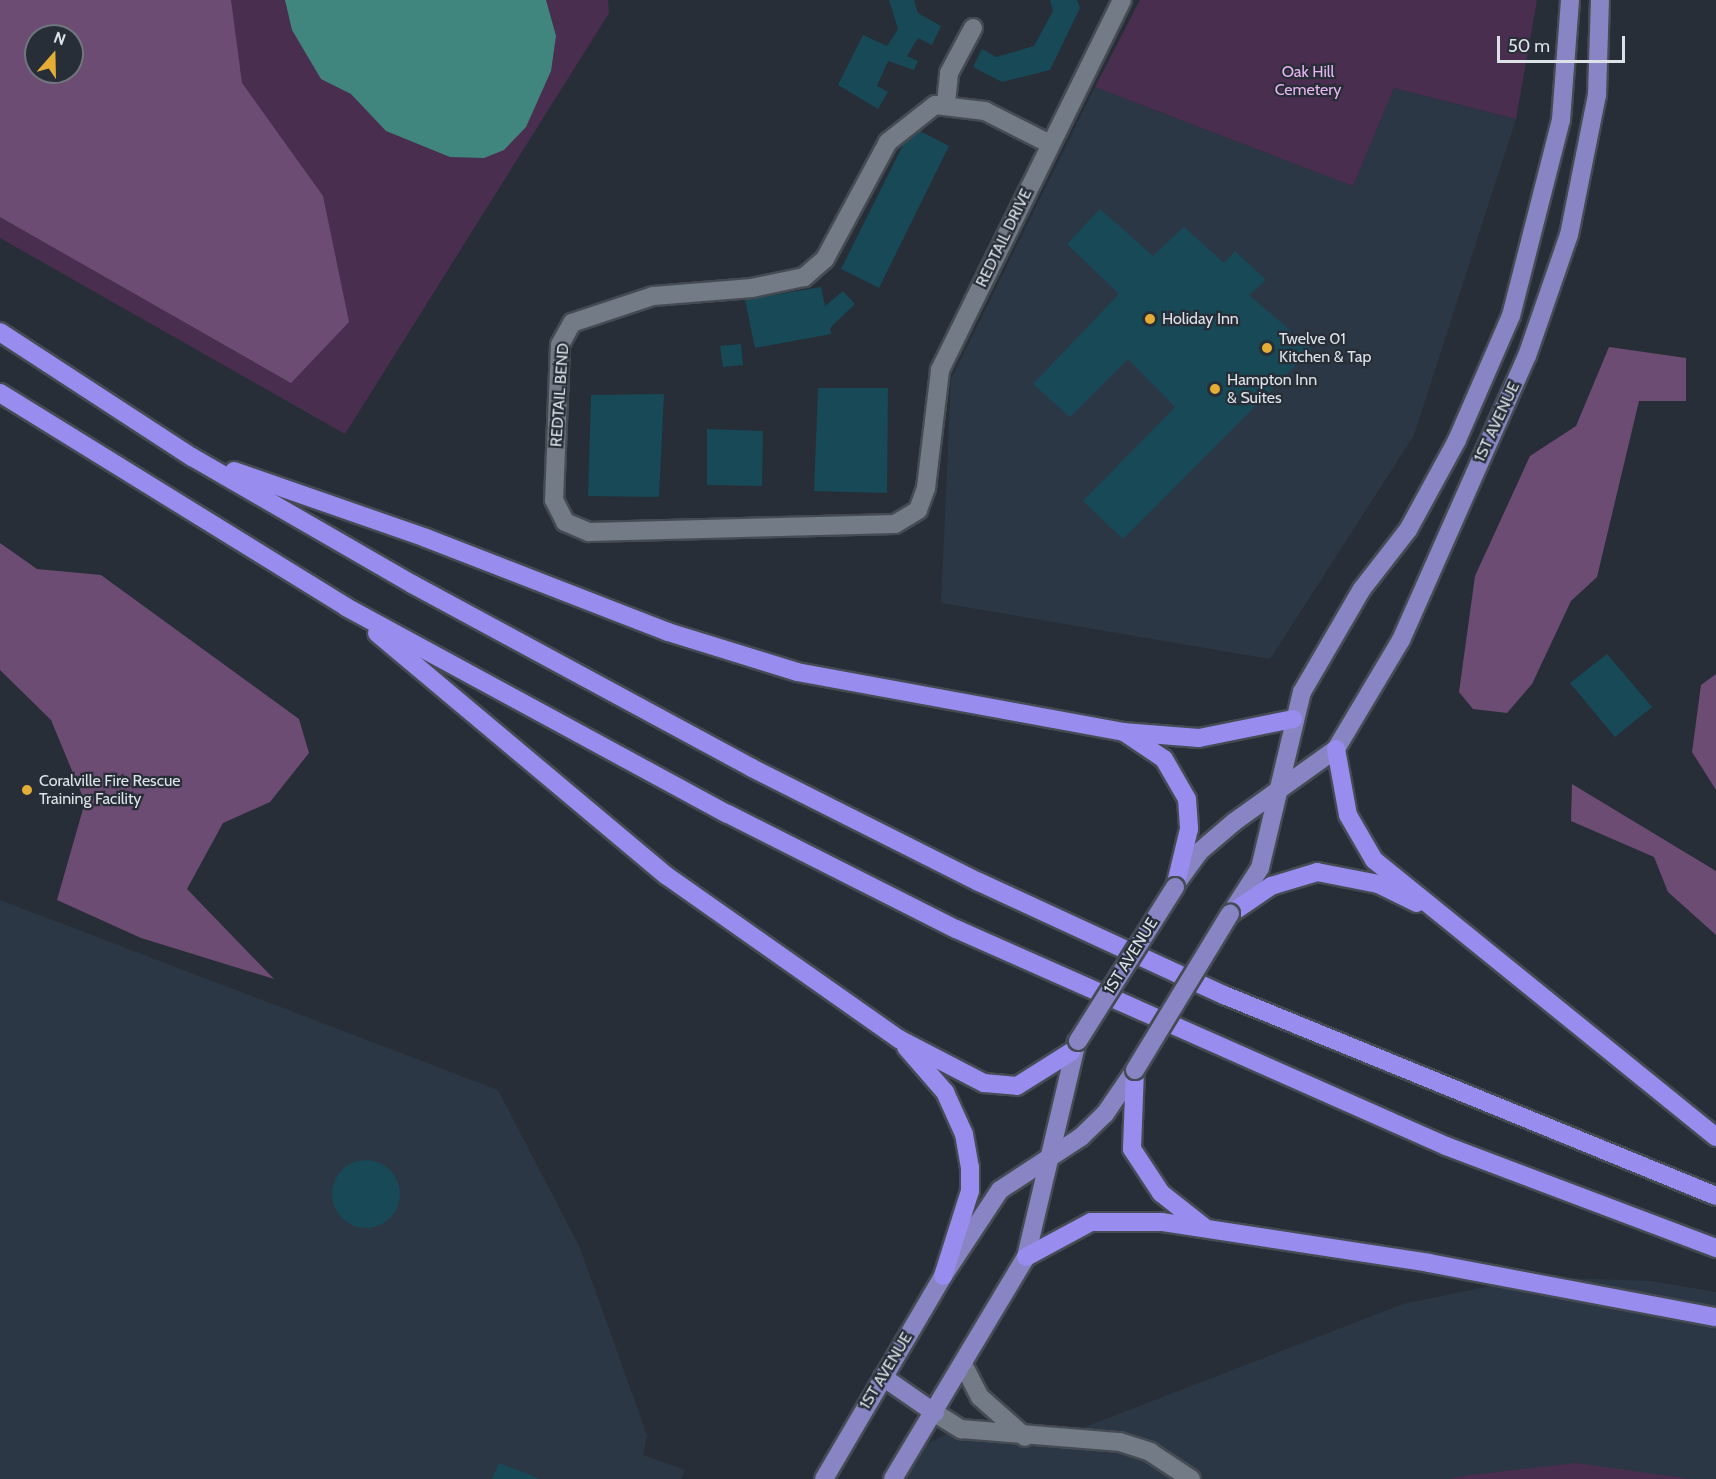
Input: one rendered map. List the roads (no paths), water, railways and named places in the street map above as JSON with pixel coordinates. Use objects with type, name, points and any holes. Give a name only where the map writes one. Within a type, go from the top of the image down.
[{"type":"highway","points":[[0,332],[192,457],[721,752],[979,882],[1318,1036],[1716,1196]]},
{"type":"highway","points":[[0,393],[346,607],[728,814],[1070,983],[1446,1146],[1716,1248]]},
{"type":"highway","points":[[192,457],[746,658],[1123,732],[1199,738],[1293,719]]},
{"type":"highway","points":[[346,607],[667,876],[899,1039],[984,1083],[1017,1086],[1075,1046]]},
{"type":"highway","points":[[1123,732],[1164,759],[1187,800],[1189,829],[1174,887]]},
{"type":"highway","points":[[1336,749],[1348,815],[1360,841],[1374,860],[1716,1137]]},
{"type":"highway","points":[[1230,914],[1271,886],[1317,872],[1378,884],[1450,920]]},
{"type":"highway","points":[[899,1039],[945,1092],[964,1134],[969,1191],[943,1276]]},
{"type":"highway","points":[[1136,1070],[1132,1149],[1161,1193],[1206,1228]]},
{"type":"highway","points":[[1026,1257],[1091,1222],[1127,1219],[1206,1228],[1429,1263],[1716,1317]]},
{"type":"main road","name":"1ST AVENUE","points":[[824,1479],[943,1276],[1000,1190],[1046,1159],[1105,1114],[1136,1070],[1260,868],[1293,719],[1315,665],[1408,530],[1457,440],[1511,316],[1561,120],[1570,0]]},
{"type":"main road","name":"1ST AVENUE","points":[[893,1479],[935,1413],[1026,1257],[1046,1159],[1075,1046],[1174,887],[1199,852],[1276,790],[1336,749],[1401,640],[1549,300],[1569,235],[1597,95],[1600,0]]},
{"type":"main road","points":[[883,1377],[935,1413]]},
{"type":"street","name":"REDTAIL DRIVE","points":[[926,488],[940,370],[1122,0]]},
{"type":"street","points":[[973,28],[949,73],[946,103],[985,111],[1050,144]]},
{"type":"street","name":"REDTAIL BEND","points":[[926,488],[918,510],[895,524],[576,529],[554,500],[560,345],[577,319],[616,304],[772,284],[816,270],[888,142],[927,110],[946,103]]},
{"type":"street","points":[[963,1364],[980,1397],[1025,1437]]},
{"type":"street","points":[[935,1413],[962,1429],[1025,1437],[1120,1443],[1150,1452],[1191,1479]]},
{"type":"place","name":"Holiday Inn","points":[[1150,319]]},
{"type":"place","name":"Twelve 01 Kitchen & Tap","points":[[1267,348]]},
{"type":"place","name":"Hampton Inn & Suites","points":[[1215,389]]},
{"type":"place","name":"Coralville Fire Rescue Training Facility","points":[[27,790]]},
{"type":"park label","name":"Oak Hill Cemetery","points":[[1308,81]]}]
